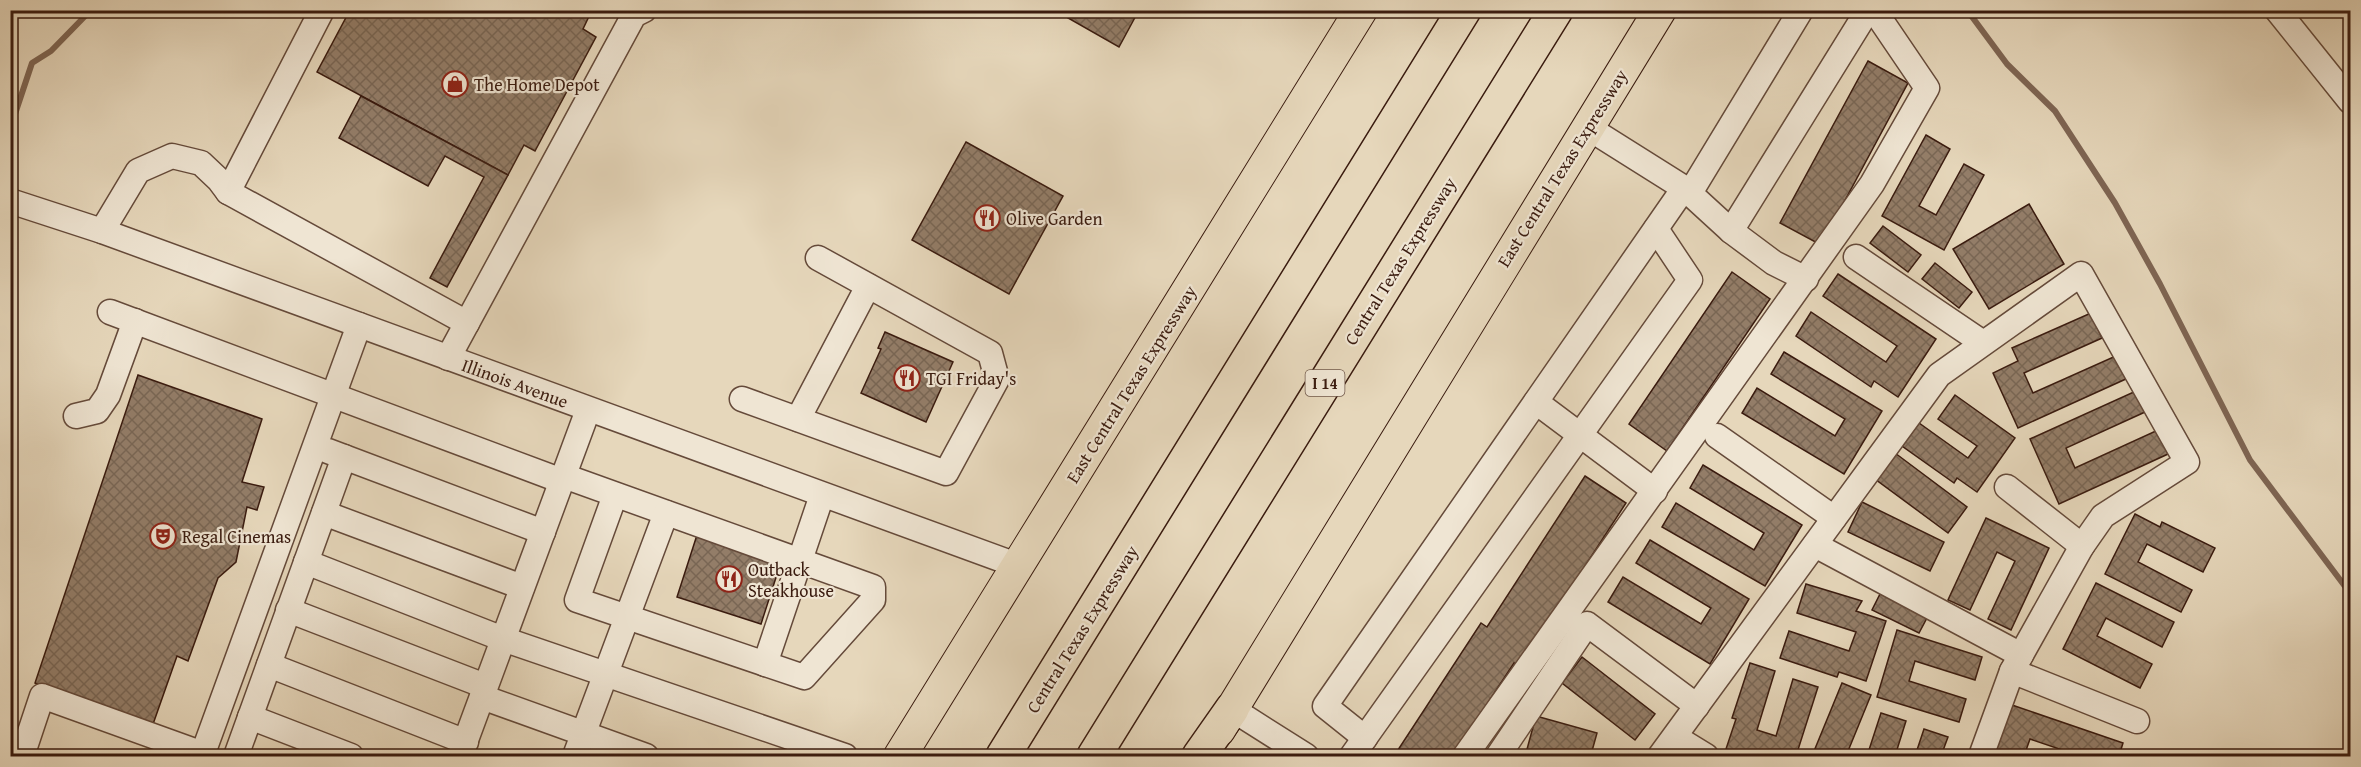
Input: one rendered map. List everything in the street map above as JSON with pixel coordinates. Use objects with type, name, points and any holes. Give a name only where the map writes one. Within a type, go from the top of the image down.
[{"type":"highway","name":"Central Texas Expressway","points":[[1003,756],[1464,10]]},
{"type":"highway","name":"Central Texas Expressway","points":[[1094,756],[1556,10]]},
{"type":"highway","points":[[1201,756],[1232,709]]},
{"type":"main road","name":"East Central Texas Expressway","points":[[900,756],[1362,10]]},
{"type":"main road","name":"East Central Texas Expressway","points":[[1232,709],[1659,10]]},
{"type":"street","points":[[228,192],[322,10]]},
{"type":"street","points":[[448,358],[634,15],[644,10]]},
{"type":"street","points":[[1656,229],[1690,280],[1358,747],[1325,706],[1656,229],[1687,190],[1801,10]]},
{"type":"street","points":[[1731,231],[1868,10]]},
{"type":"street","points":[[1465,756],[1872,184],[1927,88],[1874,10]]},
{"type":"street","points":[[2277,10],[2348,88]]},
{"type":"street","points":[[1587,127],[1687,190],[1731,231],[1774,263],[1806,279]]},
{"type":"street","points":[[102,231],[138,171],[172,156],[201,163],[228,192],[467,323]]},
{"type":"street","name":"Illinois Avenue","points":[[10,201],[102,231],[1019,566]]},
{"type":"street","points":[[1856,257],[1983,343]]},
{"type":"street","points":[[742,399],[946,473],[997,378],[990,353],[818,258]]},
{"type":"street","points":[[1660,756],[1939,375],[2081,274],[2187,462],[2103,516],[2082,546],[2017,663],[1981,756]]},
{"type":"street","points":[[798,419],[868,286]]},
{"type":"street","points":[[110,312],[333,396],[563,478],[615,495],[666,513],[873,588],[873,600],[804,677],[577,600],[615,495]]},
{"type":"street","points":[[76,416],[97,411],[108,395],[135,321]]},
{"type":"street","points":[[25,756],[42,696],[202,755],[359,325]]},
{"type":"street","points":[[1536,402],[1655,491]]},
{"type":"street","points":[[269,665],[463,749],[588,410]]},
{"type":"street","points":[[1717,436],[1834,518]]},
{"type":"street","points":[[315,446],[543,532]]},
{"type":"street","points":[[236,756],[344,457]]},
{"type":"street","points":[[2007,487],[2082,546]]},
{"type":"street","points":[[765,664],[822,495]]},
{"type":"street","points":[[324,513],[522,587]]},
{"type":"street","points":[[574,756],[666,513]]},
{"type":"street","points":[[1815,545],[2017,663],[2137,722]]},
{"type":"street","points":[[306,562],[503,639],[845,756]]},
{"type":"street","points":[[288,610],[583,734],[646,756]]},
{"type":"street","points":[[1498,756],[1587,624],[1697,706]]},
{"type":"street","points":[[1232,709],[1306,756]]},
{"type":"street","points":[[250,717],[351,756]]},
{"type":"street","points":[[1675,737],[1706,756]]},
{"type":"building","name":"The Home Depot","points":[[350,10],[592,10],[583,29],[596,37],[535,151],[524,145],[508,175],[317,72]]},
{"type":"building","points":[[1054,10],[1139,10],[1119,47]]},
{"type":"building","points":[[1868,61],[1908,83],[1821,245],[1780,223]]},
{"type":"building","points":[[361,96],[508,175],[447,287],[430,278],[484,177],[445,156],[428,186],[339,138]]},
{"type":"building","points":[[1926,135],[1950,149],[1919,206],[1936,215],[1964,164],[1984,175],[1944,250],[1882,216]]},
{"type":"building","name":"Olive Garden","points":[[966,142],[1063,196],[1009,294],[912,240]]},
{"type":"building","points":[[2029,204],[2064,264],[1989,309],[1953,249]]},
{"type":"building","points":[[1883,226],[1921,255],[1908,272],[1870,243]]},
{"type":"building","points":[[1935,263],[1972,292],[1959,308],[1922,279]]},
{"type":"building","points":[[1732,272],[1770,299],[1667,451],[1629,424]]},
{"type":"building","points":[[1838,274],[1936,339],[1898,397],[1874,381],[1871,387],[1796,336],[1811,312],[1886,362],[1897,346],[1823,296]]},
{"type":"building","points":[[2091,313],[2102,338],[2024,373],[2033,393],[2118,355],[2128,378],[2018,428],[1993,373],[2018,361],[2012,348]]},
{"type":"building","name":"TGI Friday's","points":[[885,332],[953,362],[926,422],[861,393],[881,349],[878,348]]},
{"type":"building","points":[[1784,352],[1882,411],[1844,474],[1742,413],[1757,388],[1835,436],[1845,419],[1771,374]]},
{"type":"building","name":"Regal Cinemas","points":[[138,375],[262,419],[242,482],[264,487],[257,510],[247,507],[236,562],[218,578],[188,661],[177,656],[152,727],[35,683]]},
{"type":"building","points":[[2136,391],[2145,412],[2066,448],[2075,468],[2158,430],[2168,454],[2059,504],[2030,439]]},
{"type":"building","points":[[1955,395],[2015,438],[1977,492],[1957,478],[1954,483],[1902,446],[1919,423],[1968,458],[1977,446],[1938,419]]},
{"type":"building","points":[[1895,453],[1967,507],[1948,533],[1875,479]]},
{"type":"building","points":[[1703,465],[1802,525],[1765,586],[1662,527],[1676,503],[1754,550],[1764,533],[1690,488]]},
{"type":"building","points":[[1585,476],[1626,503],[1520,666],[1514,663],[1453,756],[1394,756],[1481,623],[1487,627]]},
{"type":"building","points":[[1862,502],[1944,542],[1930,571],[1848,532]]},
{"type":"building","points":[[2135,514],[2160,527],[2162,522],[2215,548],[2203,572],[2147,544],[2138,562],[2192,590],[2181,612],[2105,574]]},
{"type":"building","points":[[1986,518],[2049,548],[2011,630],[1988,619],[2015,561],[1997,552],[1970,610],[1948,600]]},
{"type":"building","name":"Outback Steakhouse","points":[[697,535],[781,562],[761,624],[677,597]]},
{"type":"building","points":[[1650,540],[1749,599],[1710,664],[1608,602],[1623,577],[1701,624],[1711,608],[1636,563]]},
{"type":"building","points":[[2096,583],[2174,622],[2162,647],[2106,618],[2097,636],[2152,664],[2140,688],[2063,649]]},
{"type":"building","points":[[1806,584],[1862,601],[1856,611],[1886,621],[1866,681],[1839,672],[1837,677],[1780,658],[1789,631],[1849,651],[1856,632],[1797,613]]},
{"type":"building","points":[[1882,590],[1929,614],[1919,633],[1872,610]]},
{"type":"building","points":[[1897,630],[1982,657],[1975,680],[1915,661],[1909,681],[1966,699],[1959,722],[1877,697]]},
{"type":"building","points":[[1582,657],[1655,714],[1635,740],[1562,683]]},
{"type":"building","points":[[1750,663],[1775,671],[1757,730],[1776,736],[1793,679],[1818,687],[1796,756],[1752,756],[1726,749],[1736,719],[1732,718]]},
{"type":"building","points":[[1842,683],[1871,695],[1846,756],[1812,756]]},
{"type":"building","points":[[2012,705],[2123,743],[2119,756],[2080,756],[2030,739],[2024,756],[1994,756]]},
{"type":"building","points":[[1881,713],[1906,721],[1895,756],[1867,756]]},
{"type":"building","points":[[1536,716],[1597,733],[1592,751],[1610,756],[1530,756],[1531,754],[1526,753]]},
{"type":"building","points":[[1924,729],[1948,737],[1941,756],[1915,756]]},
{"type":"waterway","points":[[10,129],[32,63],[51,51],[91,10]]},
{"type":"waterway","points":[[1967,10],[2007,64],[2055,111],[2115,203],[2160,284],[2250,460],[2350,593]]},
{"type":"place","name":"The Home Depot","points":[[455,84]]},
{"type":"place","name":"Olive Garden","points":[[987,218]]},
{"type":"place","name":"TGI Friday's","points":[[907,378]]},
{"type":"place","name":"Regal Cinemas","points":[[163,536]]},
{"type":"place","name":"Outback Steakhouse","points":[[729,579]]}]
